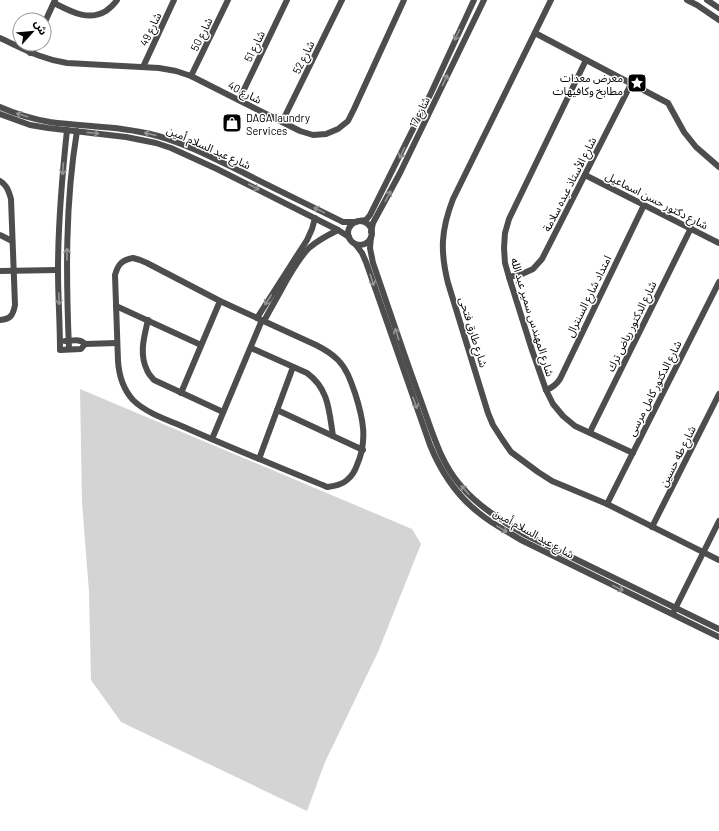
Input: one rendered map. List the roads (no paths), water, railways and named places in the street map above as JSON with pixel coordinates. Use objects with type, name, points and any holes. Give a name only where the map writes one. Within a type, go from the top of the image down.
[{"type":"street","points":[[49,12],[54,2],[78,14],[95,16],[110,9],[117,0]]},
{"type":"street","name":"شارع 49","points":[[143,67],[174,0]]},
{"type":"street","name":"شارع 50","points":[[191,76],[228,0]]},
{"type":"street","name":"شارع 51","points":[[239,100],[287,0]]},
{"type":"street","name":"شارع 52","points":[[282,122],[342,0]]},
{"type":"street","name":"شارع 40","points":[[0,38],[30,53],[49,60],[67,63],[159,68],[176,71],[191,76],[300,131],[313,135],[326,134],[338,129],[348,121],[404,0]]},
{"type":"street","name":"شارع 17","points":[[357,222],[367,219],[370,215],[431,93],[474,0]]},
{"type":"street","name":"شارع 17","points":[[371,234],[374,223],[400,174],[484,0]]},
{"type":"street","name":"شارع طارق فتحى","points":[[551,0],[451,205],[443,232],[442,249],[444,266],[488,412],[493,425],[512,452],[552,481],[607,504],[719,560]]},
{"type":"street","points":[[687,0],[719,20]]},
{"type":"street","points":[[707,0],[719,8]]},
{"type":"street","points":[[535,33],[668,103],[684,132],[696,147],[719,167]]},
{"type":"street","name":"شارع المهندس سمير عبد الله","points":[[586,60],[509,219],[505,233],[505,263],[508,277],[546,390],[553,404],[563,416],[575,426],[633,453]]},
{"type":"street","name":"شارع الأستاذ عبده سلامة","points":[[508,277],[522,274],[533,269],[542,259],[632,84]]},
{"type":"street","name":"شارع عبد السلام أمين","points":[[0,107],[15,113],[49,122],[129,130],[158,136],[220,161],[343,222],[357,222]]},
{"type":"street","name":"شارع عبد السلام أمين","points":[[0,114],[30,125],[126,137],[156,143],[217,168],[338,230],[348,237]]},
{"type":"street","points":[[67,130],[61,193],[58,270],[60,350],[81,349],[86,344]]},
{"type":"street","points":[[69,349],[67,264],[68,228],[77,131]]},
{"type":"street","points":[[217,168],[220,166],[220,161]]},
{"type":"street","points":[[231,176],[234,169]]},
{"type":"street","name":"شارع دكتور حسن اسماعيل","points":[[585,175],[719,243]]},
{"type":"street","points":[[0,181],[4,183],[9,190],[11,199],[15,305],[14,313],[10,318],[0,320]]},
{"type":"street","name":"امتداد شارع السنترال","points":[[546,390],[551,388],[560,379],[644,205]]},
{"type":"street","points":[[212,439],[261,320],[307,240],[315,218]]},
{"type":"street","points":[[357,222],[366,223],[370,228],[371,234],[367,243],[356,245],[348,237],[348,230],[350,226],[357,222]]},
{"type":"street","name":"شارع الدكتور رياض ترك","points":[[590,432],[691,228]]},
{"type":"street","points":[[294,264],[314,244],[328,234],[338,230]]},
{"type":"street","name":"شارع عبد السلام أمين","points":[[371,234],[371,256],[402,360],[430,445],[437,461],[455,490],[480,514],[521,540],[719,637]]},
{"type":"street","points":[[0,235],[12,241]]},
{"type":"street","name":"شارع عبد السلام أمين","points":[[356,245],[366,262],[402,360],[436,444],[443,459],[457,481],[472,497],[484,508],[524,534],[719,630]]},
{"type":"street","points":[[134,258],[147,263],[220,301],[316,345],[339,361],[347,372],[359,406],[364,435],[362,450],[354,472],[347,480],[338,486],[327,487],[143,409],[132,400],[119,375],[115,275],[121,263],[134,258]]},
{"type":"street","points":[[0,271],[58,270]]},
{"type":"street","name":"شارع الدكتور كامل مرسى","points":[[607,504],[719,282]]},
{"type":"street","points":[[181,393],[220,301]]},
{"type":"street","points":[[116,306],[202,345]]},
{"type":"street","points":[[148,320],[142,347],[143,359],[147,371],[154,380],[223,412]]},
{"type":"street","points":[[60,341],[80,340],[86,344],[117,343]]},
{"type":"street","points":[[250,348],[307,373],[314,378],[320,385],[327,400],[334,436]]},
{"type":"street","points":[[259,459],[293,367]]},
{"type":"street","name":"شارع طه حسين","points":[[652,526],[719,394]]},
{"type":"street","points":[[277,410],[362,450]]},
{"type":"street","points":[[673,615],[719,521]]},
{"type":"place","name":"معرض معدات مطابخ وكافيهات","points":[[637,83]]},
{"type":"place","name":"DAGA laundry Services","points":[[232,123]]}]
